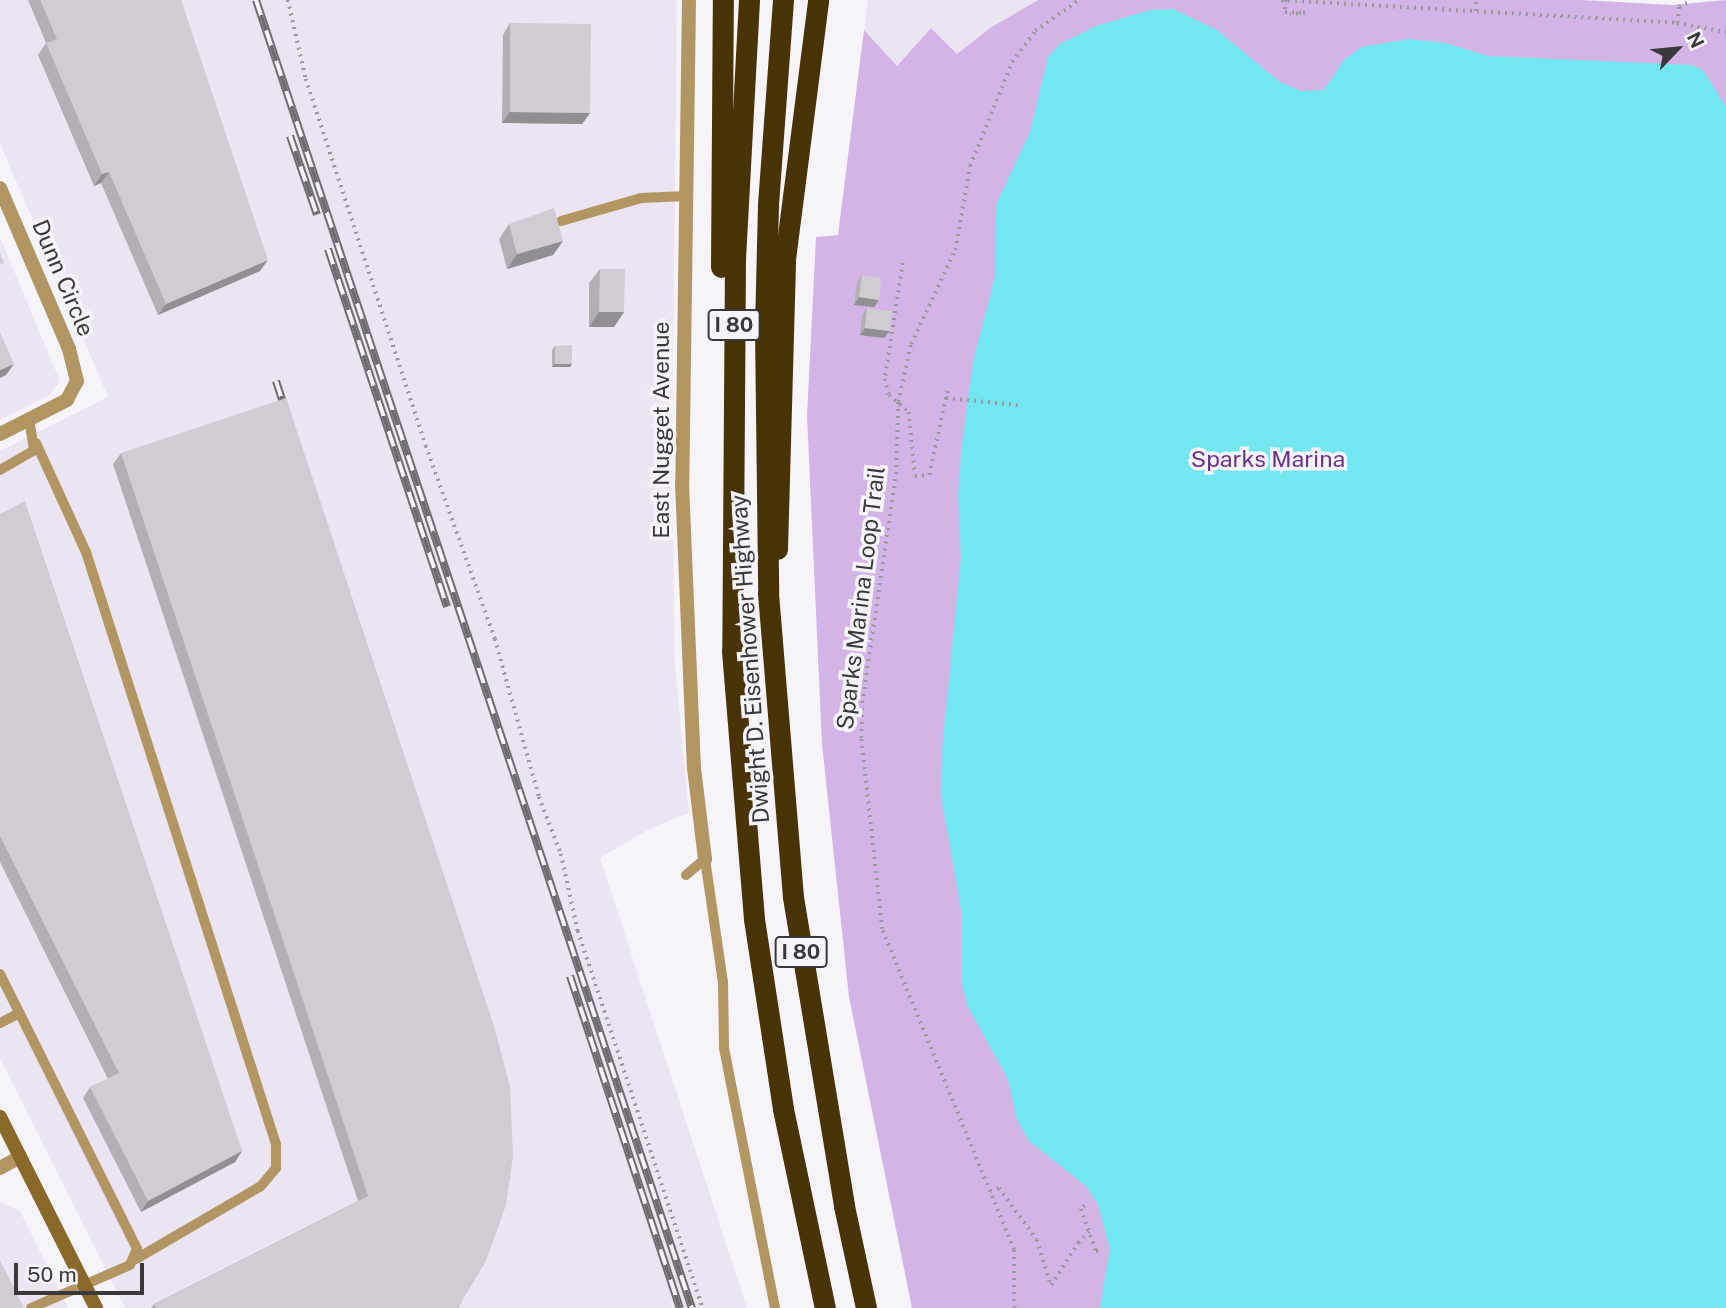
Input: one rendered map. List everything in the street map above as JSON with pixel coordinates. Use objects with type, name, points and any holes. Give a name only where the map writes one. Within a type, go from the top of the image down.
[{"type":"highway","points":[[723,0],[719,553],[732,651]]},
{"type":"highway","name":"Dwight D. Eisenhower Highway","points":[[750,0],[735,261],[732,651],[754,919],[783,1109],[825,1308]]},
{"type":"highway","name":"Dwight D. Eisenhower Highway","points":[[783,0],[766,302],[763,430],[768,593],[793,897],[837,1167],[866,1308]]},
{"type":"highway","points":[[768,593],[781,529],[785,259],[818,0]]},
{"type":"street","name":"East Nugget Avenue","points":[[689,0],[684,572],[694,768],[705,859]]},
{"type":"street","name":"Dunn Circle","points":[[0,188],[69,349],[76,387],[67,400],[29,420]]},
{"type":"street","points":[[0,434],[29,420]]},
{"type":"street","points":[[0,1117],[96,1308]]},
{"type":"street","points":[[0,1168],[20,1157]]},
{"type":"lane","points":[[561,221],[641,198],[686,196]]},
{"type":"lane","points":[[29,420],[36,443],[86,552],[276,1144],[276,1168],[261,1186],[136,1259],[31,1308]]},
{"type":"lane","points":[[0,470],[28,456],[36,443]]},
{"type":"lane","points":[[686,875],[705,859]]},
{"type":"lane","points":[[705,859],[723,982],[724,1048],[775,1308]]},
{"type":"lane","points":[[0,974],[137,1249],[136,1259]]},
{"type":"lane","points":[[0,1023],[20,1013]]},
{"type":"path","points":[[288,0],[306,79],[426,446],[495,639],[539,797],[561,853],[578,931],[703,1308]]},
{"type":"path","name":"Sparks Marina Loop Trail","points":[[1014,1308],[1014,1250],[882,929],[876,901],[861,738],[862,703],[897,474],[898,402],[911,344],[956,250],[970,166],[991,105],[1012,62],[1035,31],[1079,0]]},
{"type":"path","points":[[1281,0],[1677,23],[1725,30]]},
{"type":"path","points":[[1286,0],[1285,12],[1305,13],[1290,15]]},
{"type":"path","points":[[1475,11],[1476,0]]},
{"type":"path","points":[[1677,23],[1679,7],[1690,1]]},
{"type":"path","points":[[903,263],[885,379],[889,395],[909,412],[915,476],[929,475],[948,387]]},
{"type":"path","points":[[946,398],[1018,405]]},
{"type":"path","points":[[990,1191],[999,1188],[1037,1240],[1051,1284],[1078,1243],[1092,1229]]},
{"type":"path","points":[[1085,1206],[1081,1209],[1092,1229],[1096,1251],[1101,1251]]},
{"type":"shaded area","points":[[0,0],[677,0],[672,463],[675,665],[689,813],[651,828],[600,858],[747,1308],[125,1308],[0,1058],[0,451],[108,397],[0,143]]},
{"type":"shaded area","points":[[868,0],[1038,0],[987,30],[957,54],[931,28],[897,67],[864,30]]},
{"type":"shaded area","points":[[0,237],[60,381],[50,395],[0,420]]},
{"type":"shaded area","points":[[0,1202],[20,1211],[68,1308],[0,1308]]},
{"type":"green space","name":"Sparks Marina","points":[[1038,0],[1581,0],[1672,5],[1726,0],[1726,1308],[912,1308],[849,997],[822,744],[807,416],[816,237],[838,235],[864,30],[897,66],[931,28],[957,54],[990,28]]},
{"type":"water","name":"Sparks Marina","points":[[1173,9],[1217,30],[1280,82],[1301,91],[1324,90],[1344,60],[1362,47],[1410,39],[1446,43],[1488,56],[1691,65],[1703,70],[1726,107],[1726,1308],[1100,1308],[1110,1249],[1098,1204],[1086,1186],[1029,1141],[1017,1120],[1008,1079],[968,1007],[962,984],[962,915],[941,795],[942,750],[961,557],[958,495],[962,444],[973,362],[995,277],[996,205],[1030,132],[1048,57],[1060,44],[1096,26],[1151,10]]},
{"type":"building","points":[[40,0],[181,0],[268,260],[166,304],[109,172],[102,174],[46,43],[57,39]]},
{"type":"building","points":[[510,23],[591,24],[590,113],[510,112]]},
{"type":"building","points":[[554,208],[563,241],[517,254],[509,224]]},
{"type":"building","points":[[600,269],[625,269],[624,312],[599,312]]},
{"type":"building","points":[[862,275],[881,278],[879,300],[859,297]]},
{"type":"building","points":[[867,308],[892,311],[890,331],[865,328]]},
{"type":"building","points":[[0,332],[14,364],[0,370]]},
{"type":"building","points":[[572,345],[572,364],[555,364],[555,346]]},
{"type":"building","points":[[286,398],[494,1026],[510,1087],[513,1157],[506,1205],[486,1261],[457,1308],[156,1308],[154,1304],[368,1196],[121,453]]},
{"type":"building","points":[[25,501],[242,1151],[148,1201],[90,1087],[119,1073],[0,836],[0,514]]},
{"type":"building","points":[[0,1260],[24,1308],[0,1308]]},
{"type":"railway","points":[[256,0],[692,1308]]},
{"type":"railway","points":[[290,136],[317,215]]},
{"type":"railway","points":[[328,249],[447,607]]},
{"type":"railway","points":[[276,381],[288,418]]},
{"type":"railway","points":[[570,976],[680,1308]]}]
